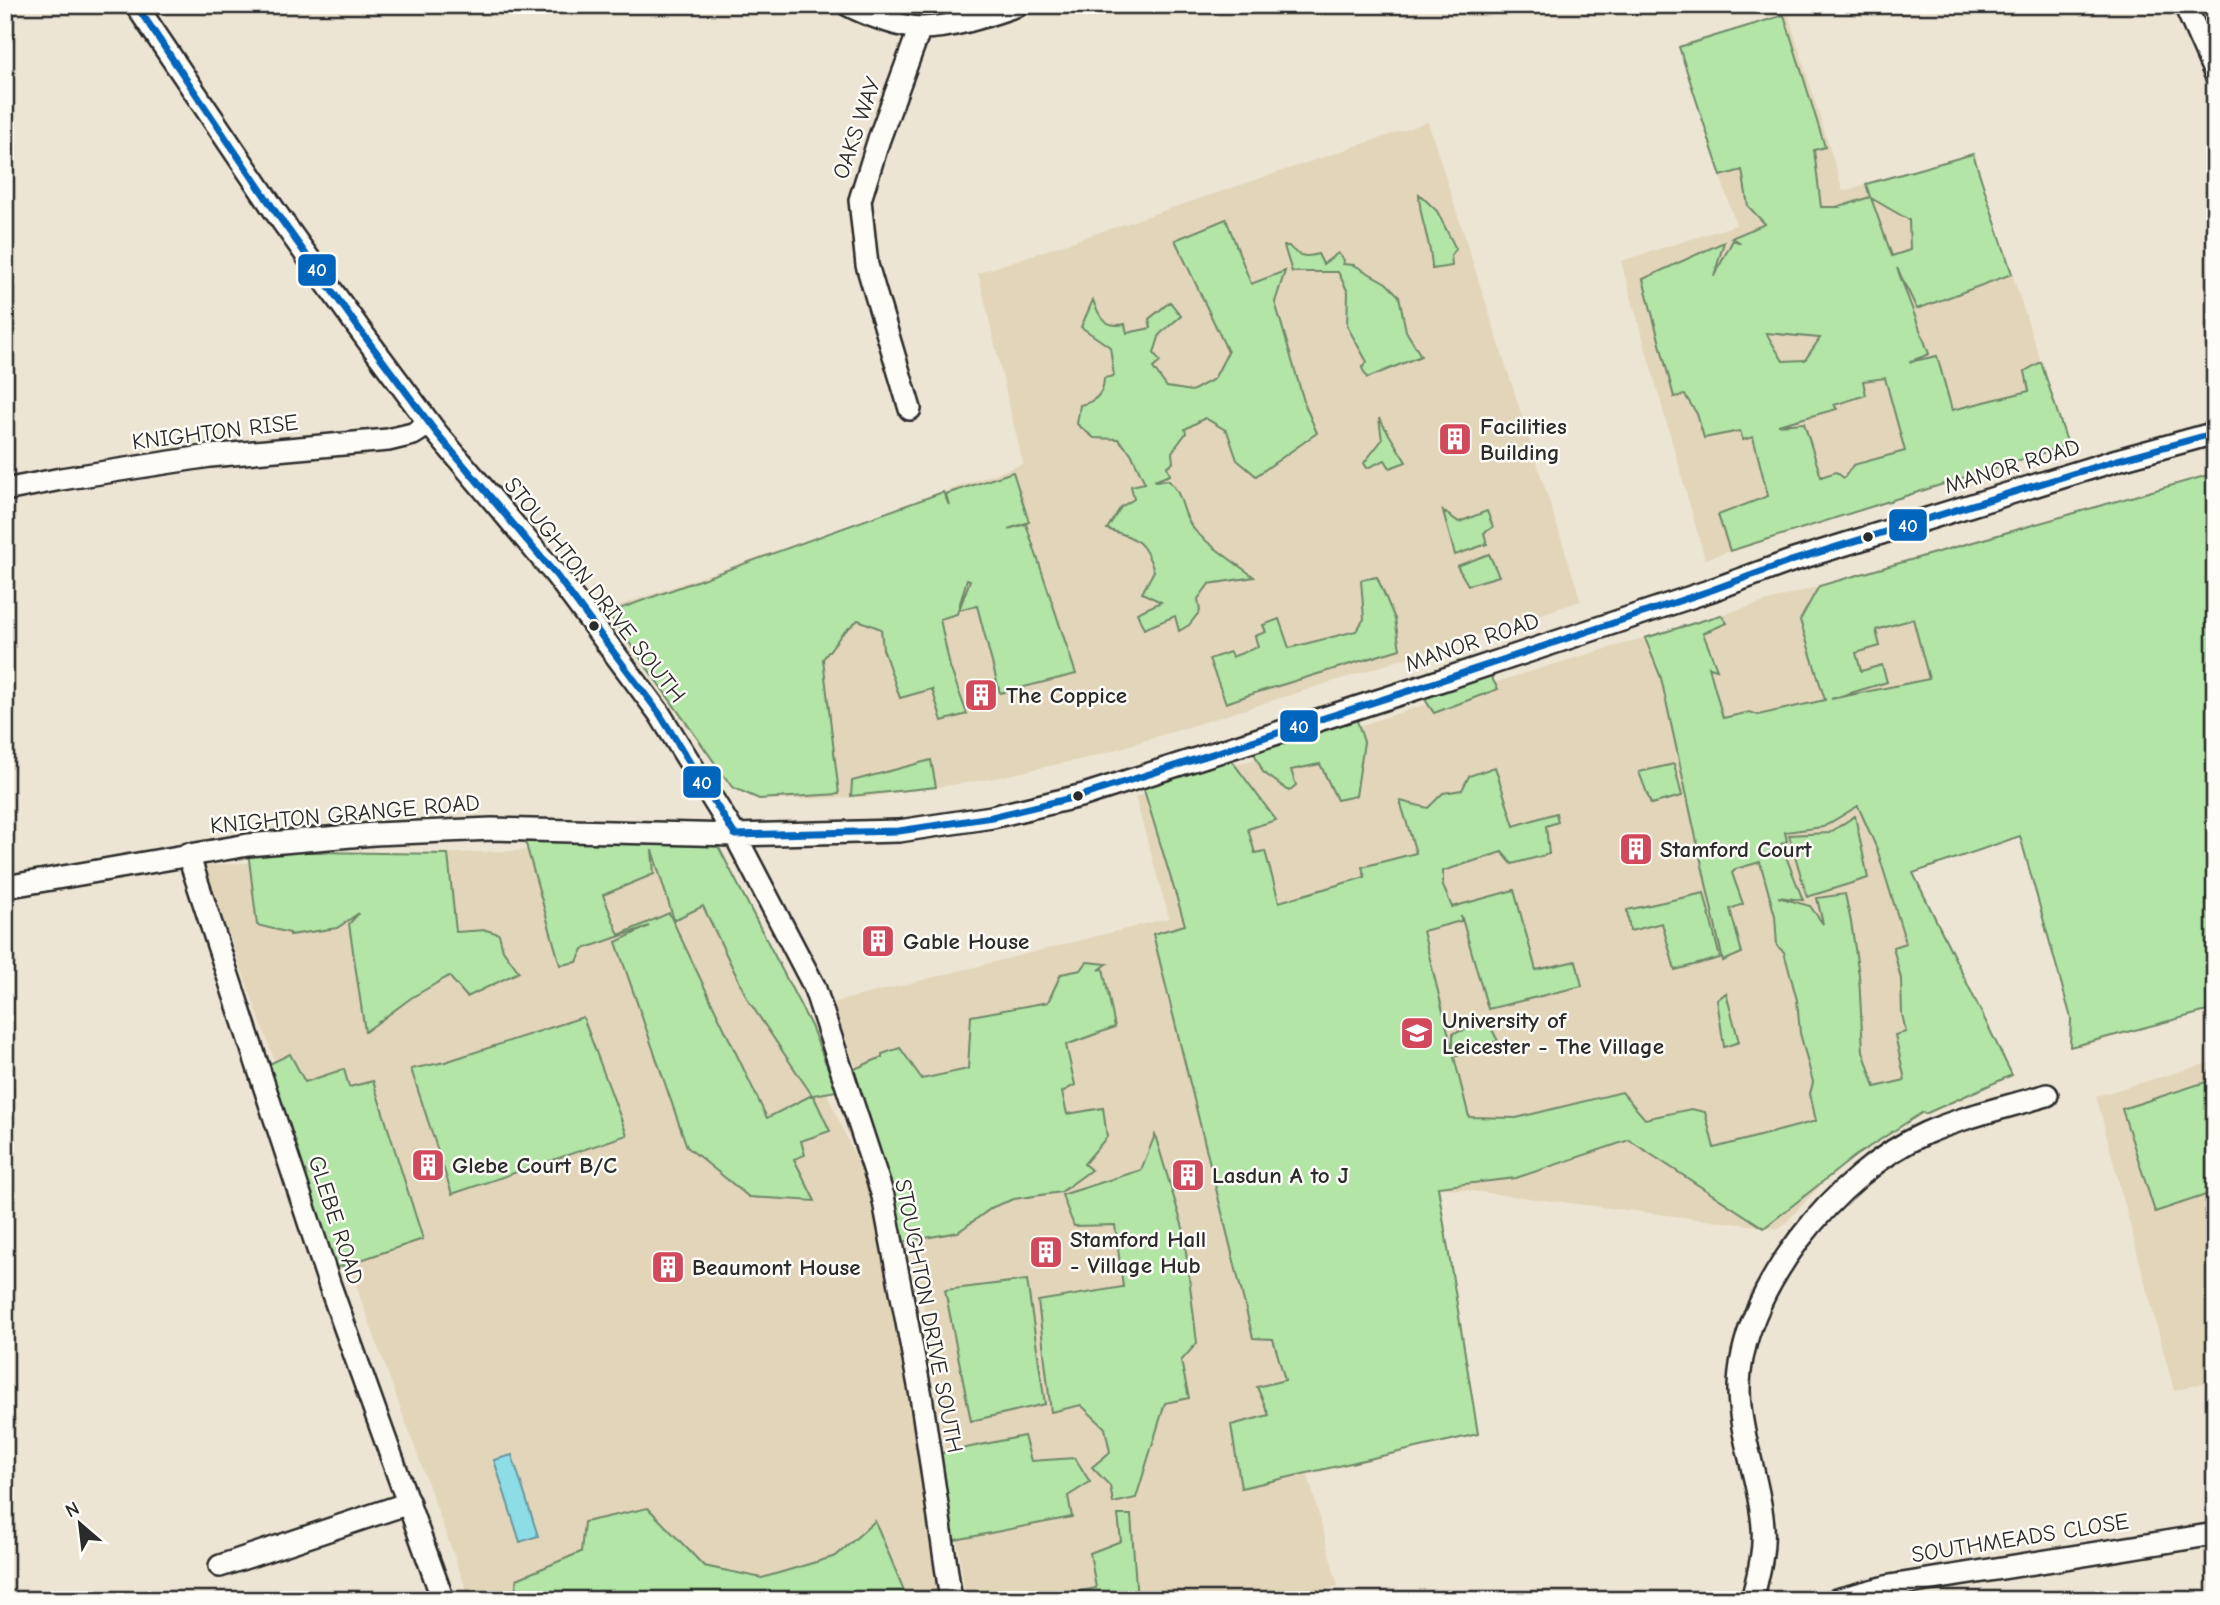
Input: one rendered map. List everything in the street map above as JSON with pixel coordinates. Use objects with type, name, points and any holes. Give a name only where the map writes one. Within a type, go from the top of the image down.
[{"type":"street","name":"STOUGHTON DRIVE SOUTH","points":[[135,5],[276,214],[429,424],[556,575],[659,713],[735,835],[814,986],[883,1196],[920,1396],[951,1600]]},
{"type":"street","points":[[848,5],[864,14],[920,28],[973,20],[1018,5]]},
{"type":"street","points":[[2185,5],[2215,73]]},
{"type":"street","name":"OAKS WAY","points":[[910,409],[867,265],[860,200],[879,139],[920,28]]},
{"type":"street","name":"KNIGHTON RISE","points":[[5,490],[209,456],[388,440],[413,434],[429,424]]},
{"type":"street","name":"MANOR ROAD","points":[[735,835],[899,831],[992,817],[1084,795],[1418,688],[1791,561],[2118,460],[2215,433]]},
{"type":"street","name":"KNIGHTON GRANGE ROAD","points":[[5,887],[248,845],[374,834],[492,829],[735,835]]},
{"type":"street","name":"GLEBE ROAD","points":[[188,854],[330,1286],[442,1599]]},
{"type":"street","points":[[1752,1600],[1759,1569],[1763,1528],[1755,1477],[1746,1446],[1739,1393],[1740,1367],[1754,1321],[1775,1278],[1814,1220],[1832,1199],[1880,1160],[1926,1133],[2047,1095]]},
{"type":"street","points":[[220,1566],[408,1503]]},
{"type":"street","name":"SOUTHMEADS CLOSE","points":[[1836,1600],[1890,1586],[2215,1534]]},
{"type":"shaded area","points":[[1788,14],[1843,191],[1973,154],[2068,445],[1705,559],[1621,261],[1736,225],[1679,47]]},
{"type":"shaded area","points":[[1428,122],[1581,601],[1092,757],[985,780],[867,797],[775,800],[753,798],[732,787],[685,716],[607,610],[1023,464],[978,273]]},
{"type":"shaded area","name":"University of Leicester - The Village","points":[[2215,473],[2215,1008],[2079,1047],[2020,836],[1913,873],[2012,1075],[1904,1123],[1829,1176],[1780,1229],[1438,1187],[1478,1434],[1308,1475],[1338,1586],[1287,1600],[966,1600],[924,1309],[898,1178],[832,1003],[1169,918],[1135,797],[1525,673],[1940,550]]},
{"type":"shaded area","points":[[716,842],[876,1204],[948,1600],[470,1600],[204,866]]},
{"type":"shaded area","points":[[2215,1061],[2215,1380],[2174,1391],[2096,1096]]},
{"type":"green space","points":[[1784,15],[1825,147],[1814,150],[1821,207],[1839,207],[1870,197],[1866,184],[1973,154],[2012,274],[1917,309],[1897,268],[1929,354],[1909,362],[1937,356],[1952,410],[2029,391],[2025,371],[2041,362],[2068,445],[1730,551],[1718,515],[1768,496],[1753,437],[1743,440],[1740,431],[1704,438],[1697,414],[1685,395],[1674,397],[1643,279],[1724,242],[1714,276],[1733,240],[1741,243],[1731,238],[1765,224],[1748,206],[1742,170],[1721,176],[1679,47]],"holes":[[[1871,198],[1909,220],[1910,250],[1892,256]],[[1766,333],[1820,338],[1805,360],[1783,361]],[[1885,378],[1905,451],[1853,465],[1844,478],[1836,472],[1821,477],[1804,423],[1778,425],[1837,409],[1834,405],[1866,395],[1863,381]]]},
{"type":"green space","points":[[1419,194],[1437,211],[1456,249],[1451,255],[1452,266],[1432,269]]},
{"type":"green space","points":[[1226,219],[1251,284],[1285,271],[1275,302],[1305,405],[1317,433],[1256,476],[1237,460],[1227,431],[1205,418],[1185,429],[1186,433],[1172,452],[1173,463],[1167,466],[1170,475],[1154,481],[1168,480],[1177,492],[1189,522],[1198,533],[1254,577],[1209,584],[1198,599],[1200,611],[1189,625],[1179,631],[1175,616],[1144,629],[1137,613],[1161,602],[1142,593],[1154,571],[1147,553],[1138,542],[1107,529],[1121,507],[1134,499],[1131,486],[1145,483],[1131,453],[1118,439],[1094,438],[1077,424],[1080,405],[1098,396],[1104,378],[1114,376],[1110,347],[1081,327],[1093,300],[1104,320],[1113,325],[1125,324],[1127,333],[1151,328],[1149,319],[1170,302],[1181,316],[1160,334],[1154,353],[1160,362],[1153,368],[1167,387],[1192,391],[1214,379],[1228,352],[1175,240]]},
{"type":"green space","points":[[1284,246],[1289,246],[1302,255],[1318,254],[1323,264],[1338,253],[1344,260],[1343,264],[1354,265],[1386,283],[1399,296],[1406,331],[1421,356],[1367,378],[1362,368],[1367,362],[1347,326],[1348,292],[1338,272],[1292,272]]},
{"type":"green space","points":[[1379,418],[1406,462],[1390,468],[1385,460],[1367,468],[1364,463],[1382,440]]},
{"type":"green space","points":[[1013,472],[1029,522],[1008,529],[1026,524],[1076,674],[1000,693],[977,606],[959,610],[970,580],[967,579],[957,614],[940,619],[950,667],[967,714],[942,721],[932,689],[900,698],[883,649],[881,629],[858,620],[842,634],[823,659],[839,794],[759,799],[732,787],[608,613],[943,492],[949,505],[946,494]]},
{"type":"green space","points":[[2215,473],[2215,1009],[2070,1047],[2071,1018],[2020,836],[1913,873],[2012,1075],[1925,1114],[1923,1112],[1855,1156],[1764,1228],[1629,1140],[1516,1178],[1438,1187],[1478,1434],[1241,1488],[1231,1425],[1269,1415],[1257,1387],[1285,1380],[1273,1339],[1253,1338],[1153,934],[1185,925],[1140,777],[1223,749],[1276,820],[1248,829],[1255,853],[1265,851],[1279,902],[1365,877],[1362,867],[1416,853],[1400,801],[1428,808],[1443,793],[1462,790],[1469,776],[1495,767],[1514,826],[1556,813],[1558,822],[1546,826],[1549,854],[1512,864],[1502,852],[1443,871],[1443,886],[1452,907],[1514,890],[1536,970],[1576,961],[1582,986],[1488,1009],[1461,915],[1461,921],[1423,931],[1453,1052],[1453,1033],[1489,1024],[1498,1041],[1454,1057],[1469,1117],[1516,1118],[1622,1092],[1645,1119],[1691,1109],[1705,1112],[1714,1148],[1816,1121],[1810,1094],[1813,1082],[1800,1033],[1797,1000],[1784,952],[1777,946],[1775,916],[1760,862],[1736,869],[1732,873],[1743,904],[1730,909],[1742,953],[1723,961],[1661,678],[1645,638],[1721,615],[1727,623],[1703,633],[1717,669],[1709,667],[1723,718],[1750,712],[1758,715],[1825,700],[1800,620],[1819,586]],"holes":[[[1913,619],[1929,679],[1831,699],[1887,682],[1882,665],[1861,671],[1856,653],[1880,646],[1876,630]],[[1858,806],[1877,849],[1906,943],[1893,947],[1901,979],[1902,1014],[1906,1032],[1895,1035],[1905,1080],[1875,1087],[1863,1051],[1859,975],[1845,894],[1817,898],[1823,924],[1810,906],[1778,897],[1803,900],[1781,844],[1787,841],[1785,832],[1823,827]]]},
{"type":"green space","points":[[1443,511],[1459,522],[1487,511],[1493,527],[1484,533],[1487,544],[1455,555]]},
{"type":"green space","points":[[1489,554],[1499,576],[1468,585],[1457,566]]},
{"type":"green space","points":[[1377,577],[1395,619],[1400,649],[1226,703],[1209,659],[1230,652],[1232,657],[1258,647],[1255,636],[1266,632],[1263,625],[1279,619],[1289,648],[1356,631],[1364,619],[1361,580]]},
{"type":"green space","points":[[1486,668],[1498,689],[1434,713],[1418,689]]},
{"type":"green space","points":[[1353,708],[1364,742],[1356,796],[1337,800],[1320,764],[1291,770],[1296,785],[1289,791],[1263,772],[1250,744]]},
{"type":"green space","points":[[931,760],[936,787],[851,796],[852,781]]},
{"type":"green space","points":[[1674,764],[1682,796],[1651,804],[1639,772]]},
{"type":"green space","points":[[1855,816],[1868,878],[1807,897],[1789,835],[1829,833]]},
{"type":"green space","points":[[522,830],[650,845],[716,842],[811,1026],[837,1091],[813,1095],[830,1131],[801,1141],[805,1155],[794,1159],[815,1201],[749,1197],[687,1147],[616,942],[649,926],[583,949],[577,962],[560,965]],"holes":[[[652,850],[674,920],[703,906],[748,1000],[812,1095],[767,1118],[669,913],[619,935],[603,895],[654,874]]]},
{"type":"green space","points":[[248,851],[448,854],[456,932],[486,930],[499,934],[503,950],[519,972],[467,997],[449,976],[411,998],[365,1032],[349,924],[359,913],[337,928],[290,935],[257,925]]},
{"type":"green space","points":[[1704,893],[1720,958],[1675,970],[1662,923],[1630,931],[1627,910]]},
{"type":"green space","points":[[1087,962],[1107,964],[1099,970],[1103,968],[1115,1027],[1066,1045],[1075,1085],[1062,1092],[1067,1114],[1103,1108],[1107,1137],[1084,1164],[1091,1170],[1061,1192],[1014,1199],[993,1207],[958,1232],[892,1244],[843,1074],[900,1048],[922,1079],[968,1069],[971,1016],[1048,1002],[1061,974],[1081,970]]},
{"type":"green space","points":[[1726,993],[1739,1042],[1724,1047],[1717,1000]]},
{"type":"green space","points":[[583,1017],[627,1135],[452,1194],[411,1069],[445,1062]]},
{"type":"green space","points":[[290,1054],[305,1082],[344,1069],[349,1087],[373,1081],[423,1239],[325,1272],[259,1069]]},
{"type":"green space","points":[[2215,1079],[2215,1192],[2155,1212],[2122,1109]]},
{"type":"green space","points":[[1155,1135],[1183,1228],[1197,1343],[1181,1361],[1189,1398],[1165,1403],[1136,1498],[1113,1503],[1110,1486],[1092,1467],[1110,1452],[1105,1428],[1081,1405],[1051,1412],[1038,1301],[1123,1287],[1115,1225],[1074,1226],[1062,1195],[1141,1170]]},
{"type":"green space","points":[[1027,1280],[1045,1404],[971,1421],[945,1290]]},
{"type":"green space","points":[[1024,1436],[1031,1461],[1075,1458],[1090,1482],[1068,1496],[1072,1517],[945,1542],[932,1455]]},
{"type":"green space","points":[[648,1508],[704,1566],[762,1578],[836,1556],[875,1521],[908,1600],[514,1600],[517,1579],[581,1552],[584,1522]]},
{"type":"green space","points":[[1118,1515],[1131,1515],[1137,1600],[1037,1600],[1096,1588],[1090,1553],[1121,1541]]},
{"type":"water","points":[[512,1455],[538,1536],[520,1542],[494,1460]]},
{"type":"transit line","name":"40","points":[[136,5],[277,214],[360,330],[435,431],[556,575],[659,713],[735,835],[899,831],[992,817],[1084,795],[1418,688],[1791,561],[2117,460],[2215,433]]},
{"type":"place","name":"Facilities Building","points":[[1455,439]]},
{"type":"place","name":"The Coppice","points":[[981,695]]},
{"type":"place","name":"Stamford Court","points":[[1636,849]]},
{"type":"place","name":"Gable House","points":[[878,941]]},
{"type":"place","name":"University of Leicester - The Village","points":[[1417,1033]]},
{"type":"place","name":"Glebe Court B/C","points":[[428,1165]]},
{"type":"place","name":"Lasdun A to J","points":[[1188,1175]]},
{"type":"place","name":"Stamford Hall - Village Hub","points":[[1046,1252]]},
{"type":"place","name":"Beaumont House","points":[[668,1267]]}]
